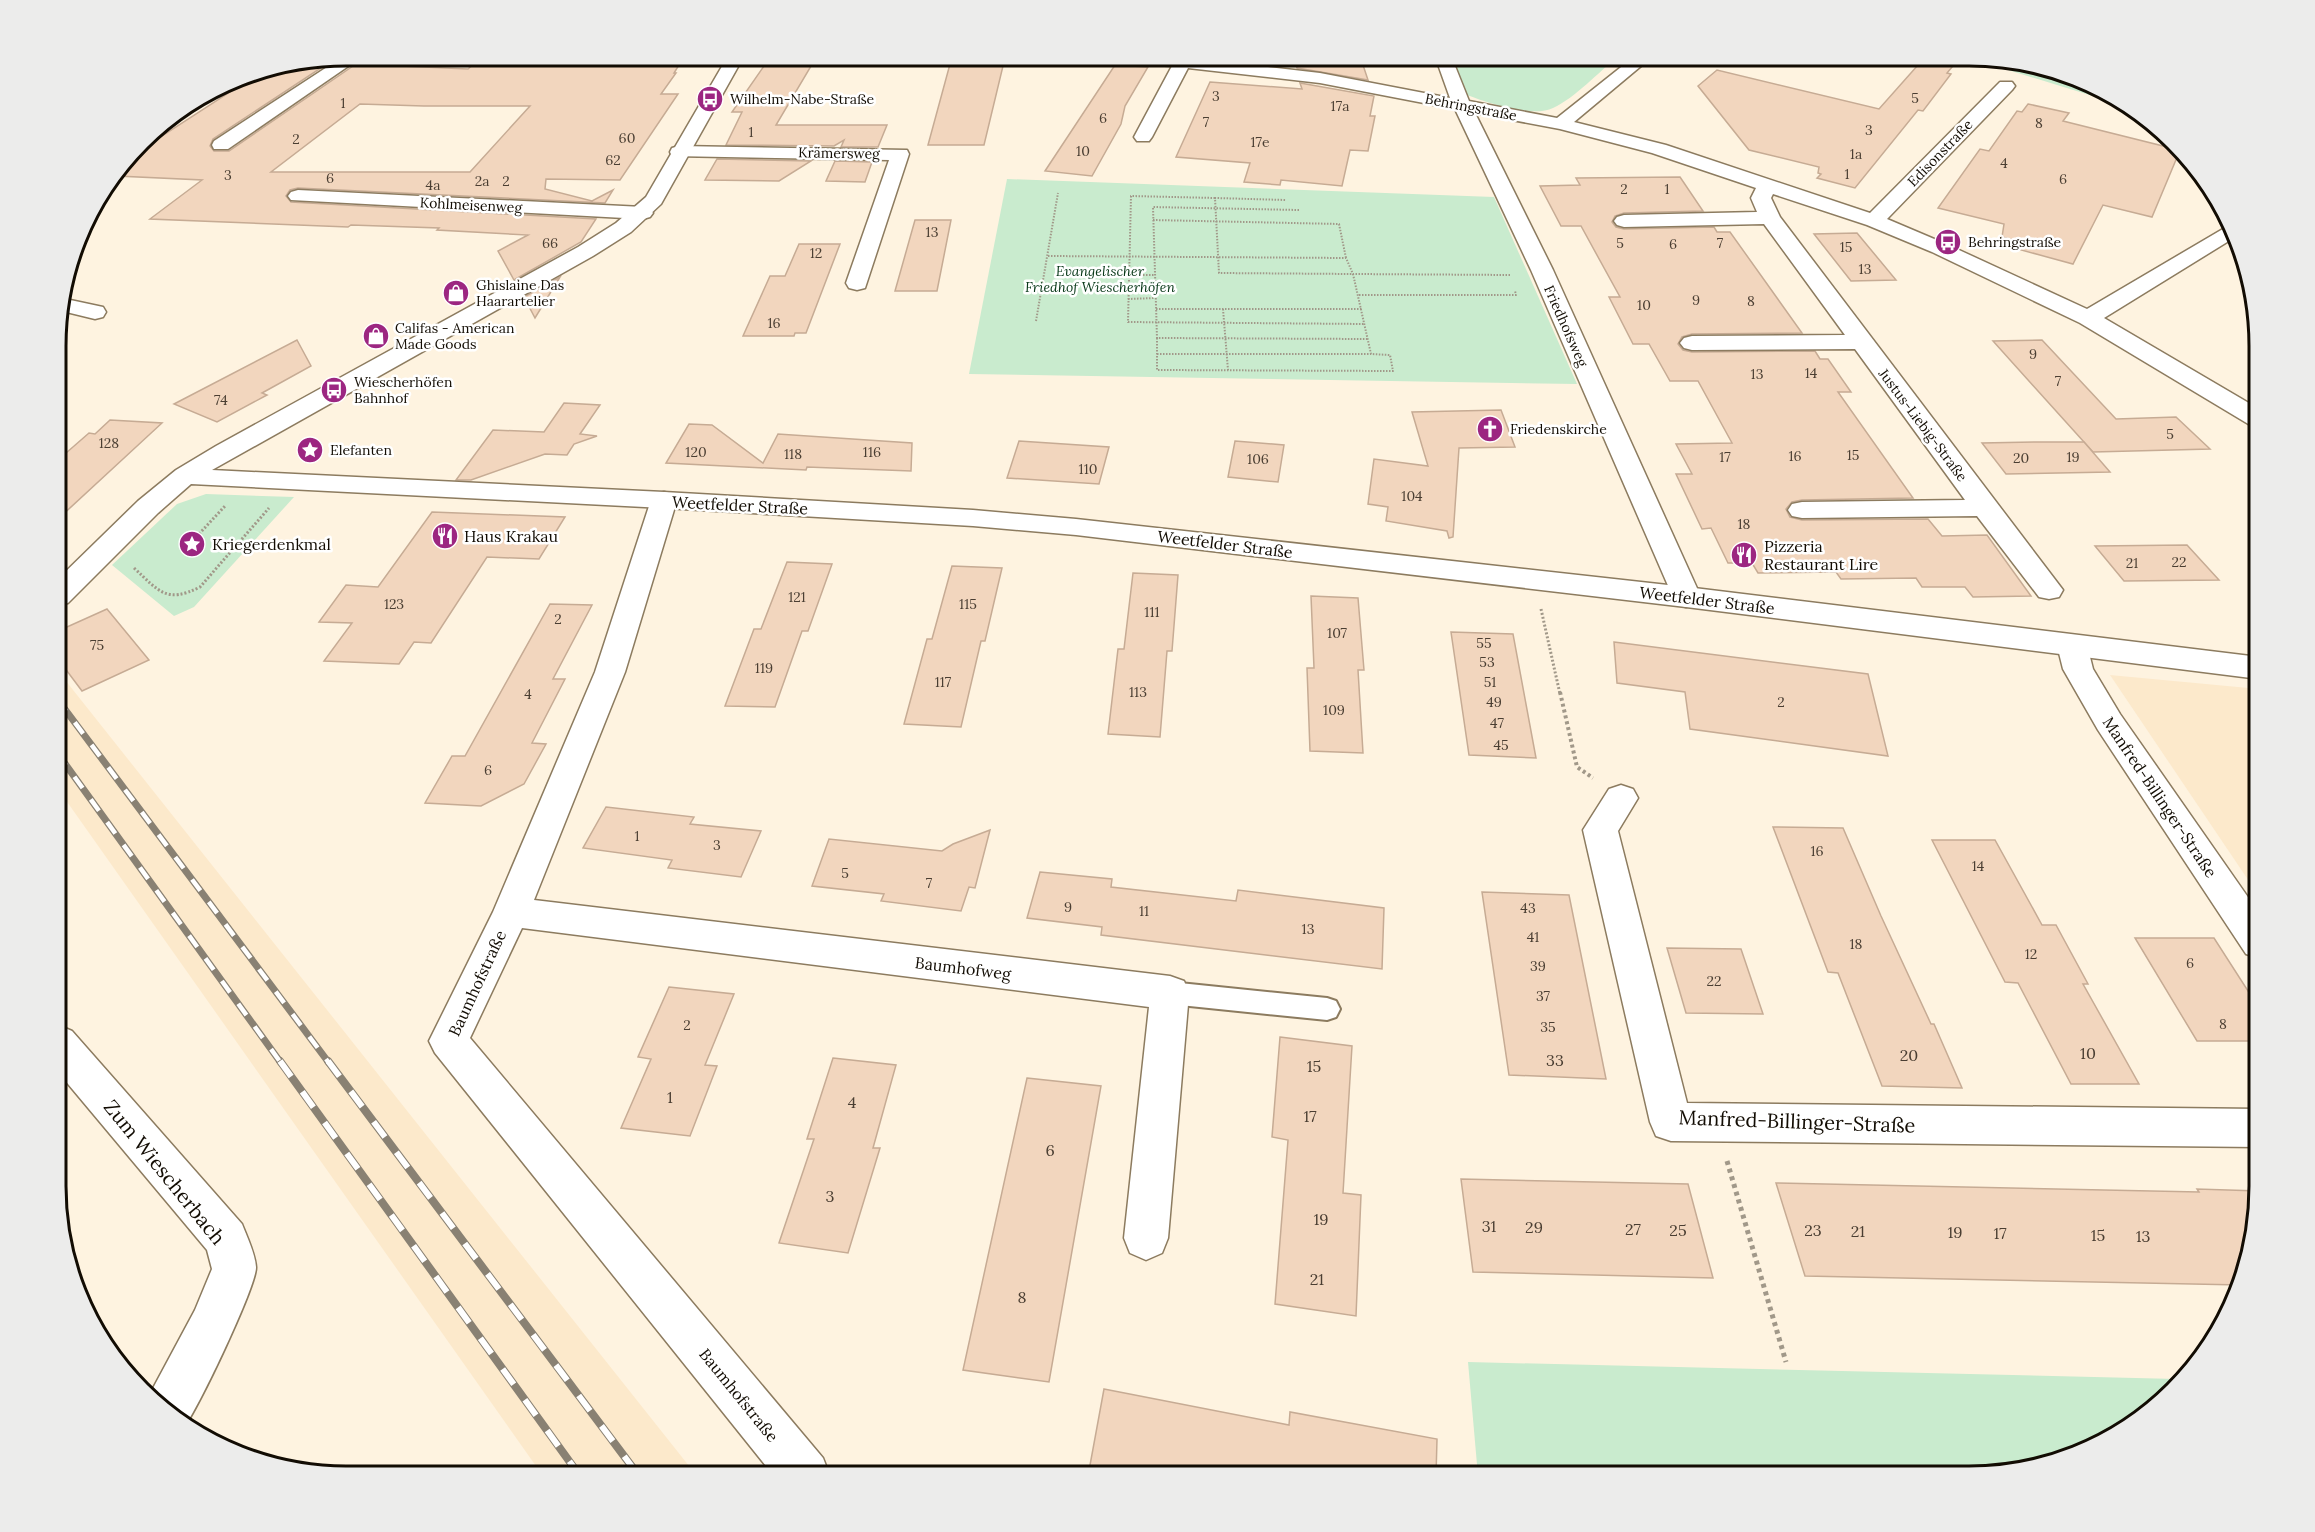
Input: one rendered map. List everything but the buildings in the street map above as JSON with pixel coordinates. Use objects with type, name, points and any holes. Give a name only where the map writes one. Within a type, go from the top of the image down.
[{"type":"street","points":[[221,145],[340,66]]},
{"type":"street","points":[[66,588],[148,507],[185,476],[624,228],[643,213],[654,200],[679,152],[730,66]]},
{"type":"street","points":[[1143,137],[1181,66]]},
{"type":"street","name":"Behringstraße","points":[[1279,66],[1331,80],[1561,124],[1659,149],[1874,221],[1967,260],[2088,318],[2249,414]]},
{"type":"street","name":"Friedhofsweg","points":[[1447,66],[1462,105],[1542,270],[1686,597]]},
{"type":"street","points":[[1561,124],[1633,66]]},
{"type":"street","name":"Edisonstraße","points":[[1874,221],[2006,86]]},
{"type":"street","name":"Krämersweg","points":[[679,152],[900,154],[857,283]]},
{"type":"street","name":"Justus-Liebig-Straße","points":[[1767,184],[1761,198],[1770,218],[1985,508],[2049,590]]},
{"type":"street","name":"Kohlmeisenweg","points":[[298,196],[643,213]]},
{"type":"street","points":[[1624,221],[1770,218]]},
{"type":"street","points":[[2088,318],[2226,234]]},
{"type":"street","points":[[68,306],[95,312]]},
{"type":"street","points":[[1692,343],[1862,342]]},
{"type":"street","name":"Weetfelder Straße","points":[[185,476],[664,500],[973,518],[1076,527],[1686,597],[2249,667]]},
{"type":"street","name":"Baumhofstraße","points":[[664,500],[610,672],[511,912],[449,1041],[798,1466]]},
{"type":"street","name":"Justus-Liebig-Straße","points":[[1802,510],[1985,508]]},
{"type":"street","name":"Manfred-Billinger-Straße","points":[[2072,645],[2078,669],[2109,722],[2249,928]]},
{"type":"street","name":"Manfred-Billinger-Straße","points":[[1621,798],[1600,830],[1671,1122],[2249,1128]]},
{"type":"street","name":"Baumhofweg","points":[[511,912],[1170,993]]},
{"type":"street","points":[[1146,1239],[1170,993]]},
{"type":"street","name":"Zum Wiescherbach","points":[[66,1052],[226,1239],[234,1269],[213,1324],[171,1404]]},
{"type":"lane","points":[[1170,993],[1327,1009]]},
{"type":"path","points":[[1036,321],[1058,194]]},
{"type":"path","points":[[1286,200],[1131,196],[1128,322],[1365,324]]},
{"type":"path","points":[[1215,198],[1219,273],[1509,275],[1542,270]]},
{"type":"path","points":[[1157,354],[1390,355],[1393,371],[1157,370],[1153,207],[1299,210]]},
{"type":"path","points":[[1153,220],[1340,224],[1346,258],[1359,295],[1371,354]]},
{"type":"path","points":[[1048,256],[1346,258]]},
{"type":"path","points":[[1128,275],[1155,275]]},
{"type":"path","points":[[1359,295],[1516,295],[1509,275]]},
{"type":"path","points":[[1128,299],[1155,298]]},
{"type":"path","points":[[1156,309],[1362,309]]},
{"type":"path","points":[[1223,309],[1228,370]]},
{"type":"path","points":[[1157,338],[1368,339]]},
{"type":"path","points":[[110,547],[167,597],[185,596],[200,587],[291,483]]},
{"type":"path","points":[[1534,579],[1577,767],[1621,798]]},
{"type":"path","points":[[1715,1123],[1786,1362]]},
{"type":"shaded area","points":[[2110,675],[2249,688],[2249,881]]},
{"type":"shaded area","points":[[66,681],[689,1466],[536,1466],[66,800]]},
{"type":"green space","points":[[1455,66],[1607,66],[1561,104],[1544,111],[1510,108],[1467,95]]},
{"type":"green space","points":[[2001,68],[2024,71],[2059,81],[2097,97]]},
{"type":"green space","name":"Evangelischer Friedhof Wiescherhöfen","points":[[1007,179],[1494,197],[1577,384],[969,374]]},
{"type":"green space","points":[[206,494],[294,497],[194,607],[174,616],[112,565],[177,504]]},
{"type":"green space","points":[[1468,1362],[2172,1379],[2154,1397],[2125,1419],[2093,1437],[2059,1451],[2006,1464],[1969,1466],[1477,1466]]},
{"type":"railway","points":[[66,711],[329,1063]]},
{"type":"railway","points":[[66,765],[281,1063]]},
{"type":"railway","points":[[280,1061],[573,1466]]},
{"type":"railway","points":[[328,1061],[632,1466]]},
{"type":"place","name":"Wilhelm-Nabe-Straße","points":[[710,99]]},
{"type":"place","name":"Behringstraße","points":[[1948,242]]},
{"type":"place","name":"Ghislaine Das Haarartelier","points":[[456,293]]},
{"type":"place","name":"Califas - American Made Goods","points":[[376,336]]},
{"type":"place","name":"Wiescherhöfen Bahnhof","points":[[334,390]]},
{"type":"place","name":"Friedenskirche","points":[[1490,429]]},
{"type":"place","name":"Elefanten","points":[[310,450]]},
{"type":"place","name":"Haus Krakau","points":[[445,536]]},
{"type":"place","name":"Kriegerdenkmal","points":[[192,544]]},
{"type":"place","name":"Pizzeria Restaurant Lire","points":[[1744,555]]}]
